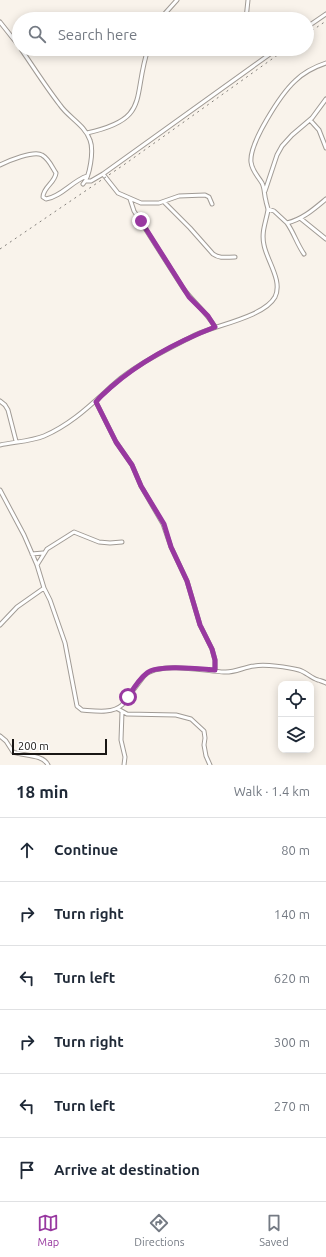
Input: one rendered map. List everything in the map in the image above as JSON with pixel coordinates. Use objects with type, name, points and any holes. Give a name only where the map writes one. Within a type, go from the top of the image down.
[{"type":"street","points":[[166,12],[177,0]]},
{"type":"street","points":[[247,12],[248,0]]},
{"type":"street","points":[[314,22],[326,14]]},
{"type":"street","points":[[0,22],[12,37]]},
{"type":"street","points":[[26,56],[60,106],[87,133],[90,140],[92,153],[86,181],[83,184]]},
{"type":"street","points":[[87,133],[109,127],[132,112],[139,96],[145,56]]},
{"type":"street","points":[[86,181],[91,181],[103,174],[267,56]]},
{"type":"street","points":[[0,445],[16,441],[36,439],[63,426],[96,402],[122,377],[142,364],[195,335],[259,312],[270,304],[278,290],[277,281],[265,250],[263,236],[264,224],[268,209],[265,191],[253,170],[251,162],[252,151],[262,127],[294,81],[307,70],[326,63]]},
{"type":"street","points":[[265,191],[277,155],[282,146],[292,135],[310,120],[326,99]]},
{"type":"street","points":[[310,120],[319,130],[326,148]]},
{"type":"street","points":[[0,165],[21,157],[37,154],[44,156],[56,173],[54,180],[44,191],[43,197],[46,199],[52,198],[78,180],[87,176]]},
{"type":"street","points":[[103,174],[114,189],[130,199],[142,203],[151,204],[164,202],[179,196],[205,195],[209,197],[212,204]]},
{"type":"street","points":[[130,199],[134,211],[183,288],[189,297],[208,316],[215,327]]},
{"type":"street","points":[[287,223],[307,215],[326,199]]},
{"type":"street","points":[[164,202],[216,257],[235,257]]},
{"type":"street","points":[[268,209],[274,211],[287,223],[304,254]]},
{"type":"street","points":[[300,218],[326,239]]},
{"type":"street","points":[[0,401],[8,410],[16,441]]},
{"type":"street","points":[[96,402],[116,442],[132,465],[141,486],[164,524],[171,547],[187,581],[200,625],[212,649],[215,660],[215,670]]},
{"type":"street","points":[[0,490],[24,535],[37,565],[65,643],[77,706],[82,710],[112,711],[118,709],[140,680],[151,670],[190,668],[231,672],[255,665],[270,666],[300,670],[326,684]]},
{"type":"street","points":[[37,565],[43,553],[51,545],[75,532],[99,542],[122,542]]},
{"type":"street","points":[[32,554],[43,553]]},
{"type":"street","points":[[0,626],[17,606],[44,588]]},
{"type":"street","points":[[118,709],[122,712],[138,715],[176,715],[191,719],[204,731],[204,745],[206,756],[210,765]]},
{"type":"street","points":[[122,712],[121,740],[125,757],[124,765]]},
{"type":"street","points":[[0,736],[6,741],[13,752],[40,758],[48,765]]},
{"type":"railway","points":[[314,29],[326,21]]},
{"type":"railway","points":[[0,249],[125,164],[276,56]]},
{"type":"route","points":[[128,697],[140,680],[151,670],[190,668],[215,670],[215,660],[212,649],[200,625],[187,581],[171,547],[164,524],[141,486],[132,465],[124,456],[116,442],[96,402],[122,377],[142,364],[195,335],[215,327],[202,308],[189,297],[141,221]]}]
